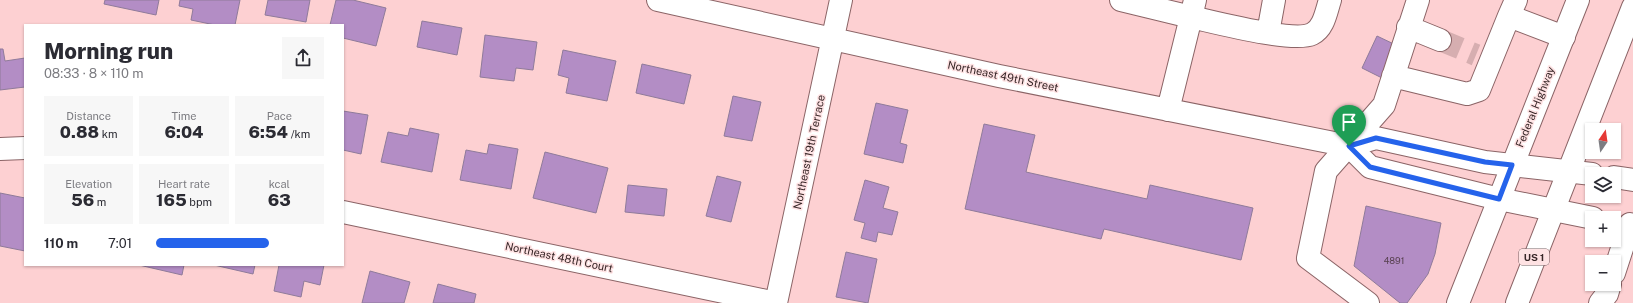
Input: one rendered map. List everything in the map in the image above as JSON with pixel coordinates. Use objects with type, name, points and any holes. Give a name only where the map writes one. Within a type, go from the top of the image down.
[{"type":"street","name":"Northeast 49th Street","points":[[658,0],[1000,76],[1349,146],[1376,138],[1485,162],[1585,173]]},
{"type":"street","name":"Northeast 19th Terrace","points":[[776,303],[841,0]]},
{"type":"street","points":[[1123,0],[1193,9],[1268,33],[1301,36],[1312,34],[1322,24],[1330,0]]},
{"type":"street","points":[[1268,33],[1274,0]]},
{"type":"street","points":[[1368,303],[1308,258],[1326,171],[1384,105],[1418,0]]},
{"type":"street","name":"Federal Highway","points":[[1458,303],[1578,0]]},
{"type":"street","points":[[1393,76],[1467,94],[1479,90],[1484,58],[1509,6],[1564,37]]},
{"type":"street","points":[[1168,110],[1193,9]]},
{"type":"street","name":"US 1","points":[[1517,303],[1567,172],[1632,14]]},
{"type":"street","points":[[1408,27],[1440,40]]},
{"type":"street","points":[[1349,146],[1370,167],[1499,199],[1585,217]]},
{"type":"street","points":[[0,149],[24,148]]},
{"type":"street","points":[[1621,178],[1633,180]]},
{"type":"street","name":"Northeast 48th Court","points":[[344,212],[776,303]]},
{"type":"street","points":[[1618,255],[1626,223]]},
{"type":"street","points":[[1600,303],[1607,291]]},
{"type":"building","points":[[105,0],[159,0],[156,15],[104,4]]},
{"type":"building","points":[[180,0],[240,0],[235,24],[210,24],[191,20],[193,9],[179,6]]},
{"type":"building","points":[[268,0],[310,0],[306,22],[265,15]]},
{"type":"building","points":[[336,0],[353,0],[386,8],[376,46],[344,38],[344,24],[330,24]]},
{"type":"building","points":[[422,21],[462,28],[457,55],[417,47]]},
{"type":"building","points":[[485,35],[537,42],[533,70],[516,68],[514,81],[480,77]]},
{"type":"building","points":[[1377,36],[1398,46],[1382,78],[1362,68]]},
{"type":"building","points":[[0,49],[3,49],[5,61],[24,58],[24,87],[0,90]]},
{"type":"building","points":[[563,50],[616,61],[607,101],[566,93],[569,78],[558,75]]},
{"type":"building","points":[[642,64],[691,75],[684,104],[636,93]]},
{"type":"building","points":[[733,96],[761,102],[752,141],[724,136]]},
{"type":"building","points":[[876,103],[908,110],[900,143],[907,145],[903,163],[864,154]]},
{"type":"building","points":[[344,111],[368,115],[361,154],[344,150]]},
{"type":"building","points":[[984,124],[1035,135],[1026,172],[1147,199],[1150,185],[1253,208],[1241,260],[1104,229],[1101,239],[965,209]]},
{"type":"building","points":[[410,128],[439,134],[432,172],[381,162],[388,132],[408,136]]},
{"type":"building","points":[[489,144],[518,149],[511,189],[460,180],[466,150],[487,154]]},
{"type":"building","points":[[545,152],[608,168],[596,213],[533,198]]},
{"type":"building","points":[[717,176],[741,182],[731,222],[706,216]]},
{"type":"building","points":[[865,180],[889,187],[883,208],[898,212],[892,235],[878,232],[876,242],[861,238],[865,223],[854,220]]},
{"type":"building","points":[[628,185],[667,189],[664,216],[625,212]]},
{"type":"building","points":[[0,193],[24,198],[24,251],[0,246]]},
{"type":"building","points":[[1366,206],[1441,223],[1435,254],[1428,274],[1407,303],[1400,303],[1354,266]]},
{"type":"building","points":[[846,252],[877,259],[868,303],[836,297]]},
{"type":"building","points":[[143,266],[184,266],[182,275]]},
{"type":"building","points":[[218,266],[255,266],[253,274]]},
{"type":"building","points":[[279,266],[324,266],[320,285],[304,281],[301,297],[274,291]]},
{"type":"building","points":[[370,271],[410,282],[404,303],[362,303]]},
{"type":"building","points":[[438,284],[476,294],[474,303],[433,303]]},
{"type":"tunnel","points":[[1440,40],[1476,55]]},
{"type":"route","points":[[1376,138],[1485,162],[1512,165],[1499,199],[1370,167],[1349,146],[1376,138]]}]
